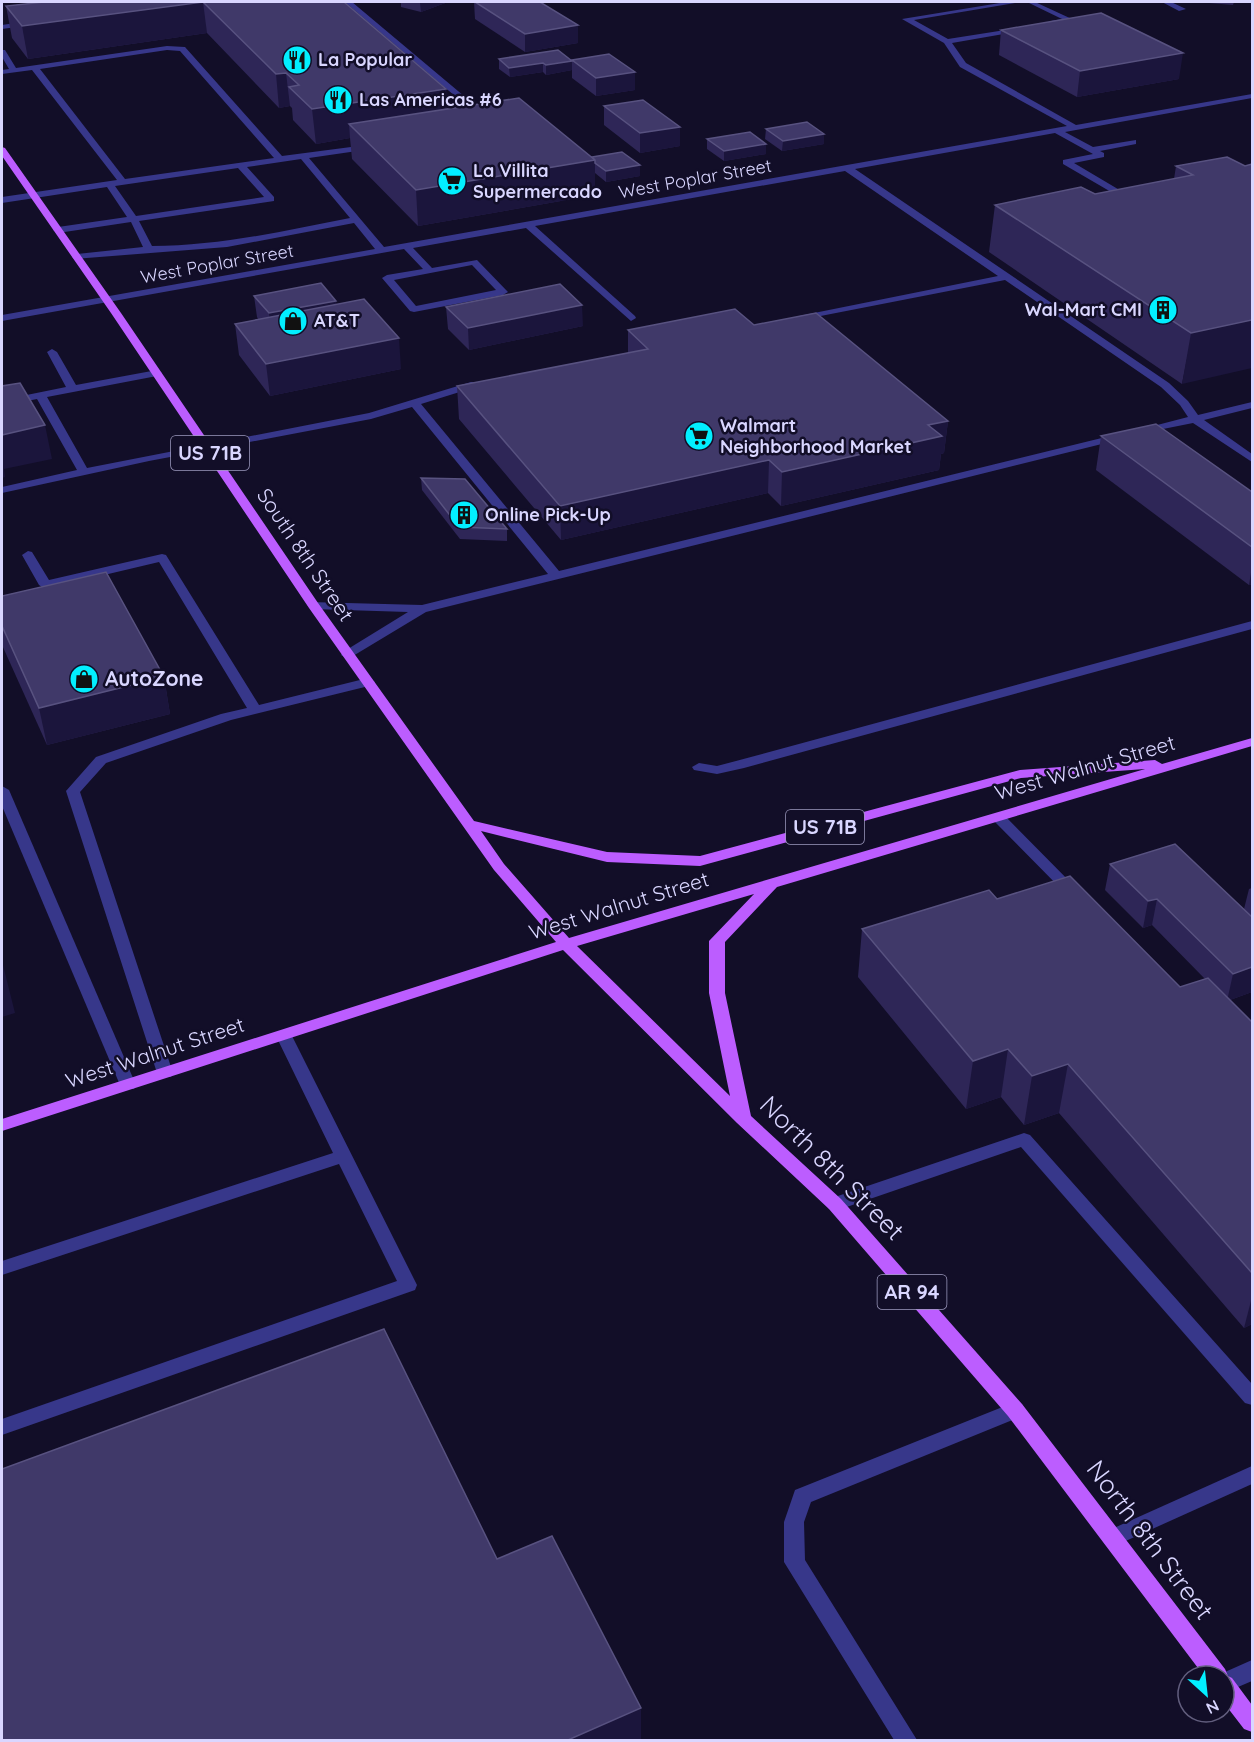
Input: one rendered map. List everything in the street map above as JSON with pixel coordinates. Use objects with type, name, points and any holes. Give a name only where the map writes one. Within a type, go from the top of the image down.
[{"type":"main road","name":"South 8th Street","points":[[2,150],[107,300],[348,655],[499,867],[567,944]]},
{"type":"main road","name":"West Walnut Street","points":[[2,1125],[567,944],[1252,742]]},
{"type":"main road","name":"US 71B","points":[[469,824],[607,857],[700,861],[1020,774],[1183,762]]},
{"type":"main road","points":[[743,1119],[717,993],[717,941],[772,883]]},
{"type":"main road","name":"North 8th Street","points":[[567,944],[743,1119],[835,1204],[1015,1410],[1208,1664]]},
{"type":"main road","points":[[1236,1700],[1252,1722]]},
{"type":"street","points":[[348,2],[480,114],[468,129]]},
{"type":"street","points":[[1017,2],[906,19],[947,41],[963,65],[1076,128]]},
{"type":"street","points":[[1030,2],[1070,20],[1048,24]]},
{"type":"street","points":[[1166,2],[1182,9]]},
{"type":"street","points":[[2,27],[36,22]]},
{"type":"street","points":[[947,41],[1025,28]]},
{"type":"street","points":[[2,72],[167,48],[182,49],[280,159]]},
{"type":"street","points":[[2,52],[14,70]]},
{"type":"street","points":[[34,67],[123,182]]},
{"type":"street","name":"West Poplar Street","points":[[2,318],[1252,96]]},
{"type":"street","points":[[1057,131],[1101,155],[1066,162],[1138,205]]},
{"type":"street","points":[[1091,150],[1133,142]]},
{"type":"street","points":[[2,200],[385,144]]},
{"type":"street","points":[[303,156],[382,251]]},
{"type":"street","points":[[58,230],[271,200],[240,165]]},
{"type":"street","points":[[847,168],[1165,386],[1184,403],[1195,419],[1252,459]]},
{"type":"street","points":[[109,184],[134,220],[149,249]]},
{"type":"street","points":[[76,257],[212,245],[356,220]]},
{"type":"street","points":[[528,225],[631,318]]},
{"type":"street","points":[[407,247],[430,270]]},
{"type":"street","points":[[474,262],[503,292],[414,309],[387,278],[430,270],[474,262]]},
{"type":"street","points":[[789,321],[1006,276]]},
{"type":"street","points":[[52,352],[73,390]]},
{"type":"street","points":[[2,403],[157,373]]},
{"type":"street","points":[[2,490],[206,447],[371,417],[490,381]]},
{"type":"street","points":[[41,396],[84,472]]},
{"type":"street","points":[[414,403],[556,577]]},
{"type":"street","points":[[313,605],[422,609],[1252,405]]},
{"type":"street","points":[[28,555],[45,585],[162,558],[255,710]]},
{"type":"street","points":[[348,655],[422,609]]},
{"type":"street","points":[[699,767],[717,770],[739,765],[1252,626]]},
{"type":"street","points":[[165,1073],[72,791],[101,760],[226,717],[368,682]]},
{"type":"street","points":[[2,790],[128,1085]]},
{"type":"street","points":[[998,817],[1089,909]]},
{"type":"street","points":[[2,1427],[408,1286],[284,1036]]},
{"type":"street","points":[[835,1204],[1024,1139],[1252,1396]]},
{"type":"street","points":[[2,1268],[343,1156]]},
{"type":"street","points":[[906,1740],[795,1562],[794,1522],[802,1496],[1015,1410]]},
{"type":"street","points":[[1112,1538],[1252,1475]]},
{"type":"street","points":[[1236,1678],[1252,1670]]},
{"type":"building","points":[[44,2],[203,2],[22,26],[6,6]]},
{"type":"building","points":[[203,2],[344,2],[446,89],[312,109],[289,87],[299,85],[286,73],[276,74]]},
{"type":"building","points":[[475,2],[540,2],[578,25],[525,34]]},
{"type":"building","points":[[1101,13],[1183,53],[1080,71],[1001,30]]},
{"type":"building","points":[[558,50],[572,61],[509,68],[499,59]]},
{"type":"building","points":[[609,54],[635,72],[596,78],[572,60]]},
{"type":"building","points":[[519,98],[595,160],[416,190],[349,124]]},
{"type":"building","points":[[643,100],[680,127],[640,133],[604,106]]},
{"type":"building","points":[[807,122],[824,134],[783,141],[766,129]]},
{"type":"building","points":[[750,132],[766,144],[724,151],[707,139]]},
{"type":"building","points":[[622,152],[640,165],[606,171],[595,163],[592,157]]},
{"type":"building","points":[[1227,157],[1245,166],[1252,164],[1252,320],[1191,333],[995,205],[1081,187],[1095,194],[1193,175],[1176,166]]},
{"type":"building","points":[[321,283],[336,301],[269,313],[254,296]]},
{"type":"building","points":[[560,284],[582,305],[468,328],[446,307]]},
{"type":"building","points":[[364,299],[399,338],[266,364],[235,324]]},
{"type":"building","name":"Walmart Neighborhood Market","points":[[735,309],[754,325],[816,313],[948,421],[928,425],[942,436],[782,472],[769,460],[560,506],[457,386],[648,349],[628,330]]},
{"type":"building","points":[[20,383],[45,425],[2,435],[2,386]]},
{"type":"building","points":[[1156,424],[1252,492],[1252,547],[1101,436]]},
{"type":"building","points":[[421,478],[465,479],[507,529],[459,527]]},
{"type":"building","name":"AutoZone","points":[[106,572],[164,677],[39,708],[2,626],[2,596]]},
{"type":"building","points":[[1175,844],[1252,917],[1252,967],[1233,974],[1157,899],[1148,901],[1110,864]]},
{"type":"building","points":[[1070,876],[1180,987],[1208,978],[1252,1022],[1252,1273],[1068,1064],[1032,1076],[1008,1049],[973,1061],[862,929],[989,890],[997,899]]},
{"type":"building","points":[[384,1329],[497,1559],[552,1536],[641,1708],[568,1740],[2,1740],[2,1469]]},
{"type":"place","name":"La Popular","points":[[297,60]]},
{"type":"place","name":"Las Americas #6","points":[[338,100]]},
{"type":"place","name":"La Villita Supermercado","points":[[452,181]]},
{"type":"place","name":"Wal-Mart CMI","points":[[1163,310]]},
{"type":"place","name":"AT&T","points":[[293,321]]},
{"type":"place","name":"Walmart Neighborhood Market","points":[[699,436]]},
{"type":"place","name":"Online Pick-Up","points":[[464,515]]},
{"type":"place","name":"AutoZone","points":[[84,679]]}]
